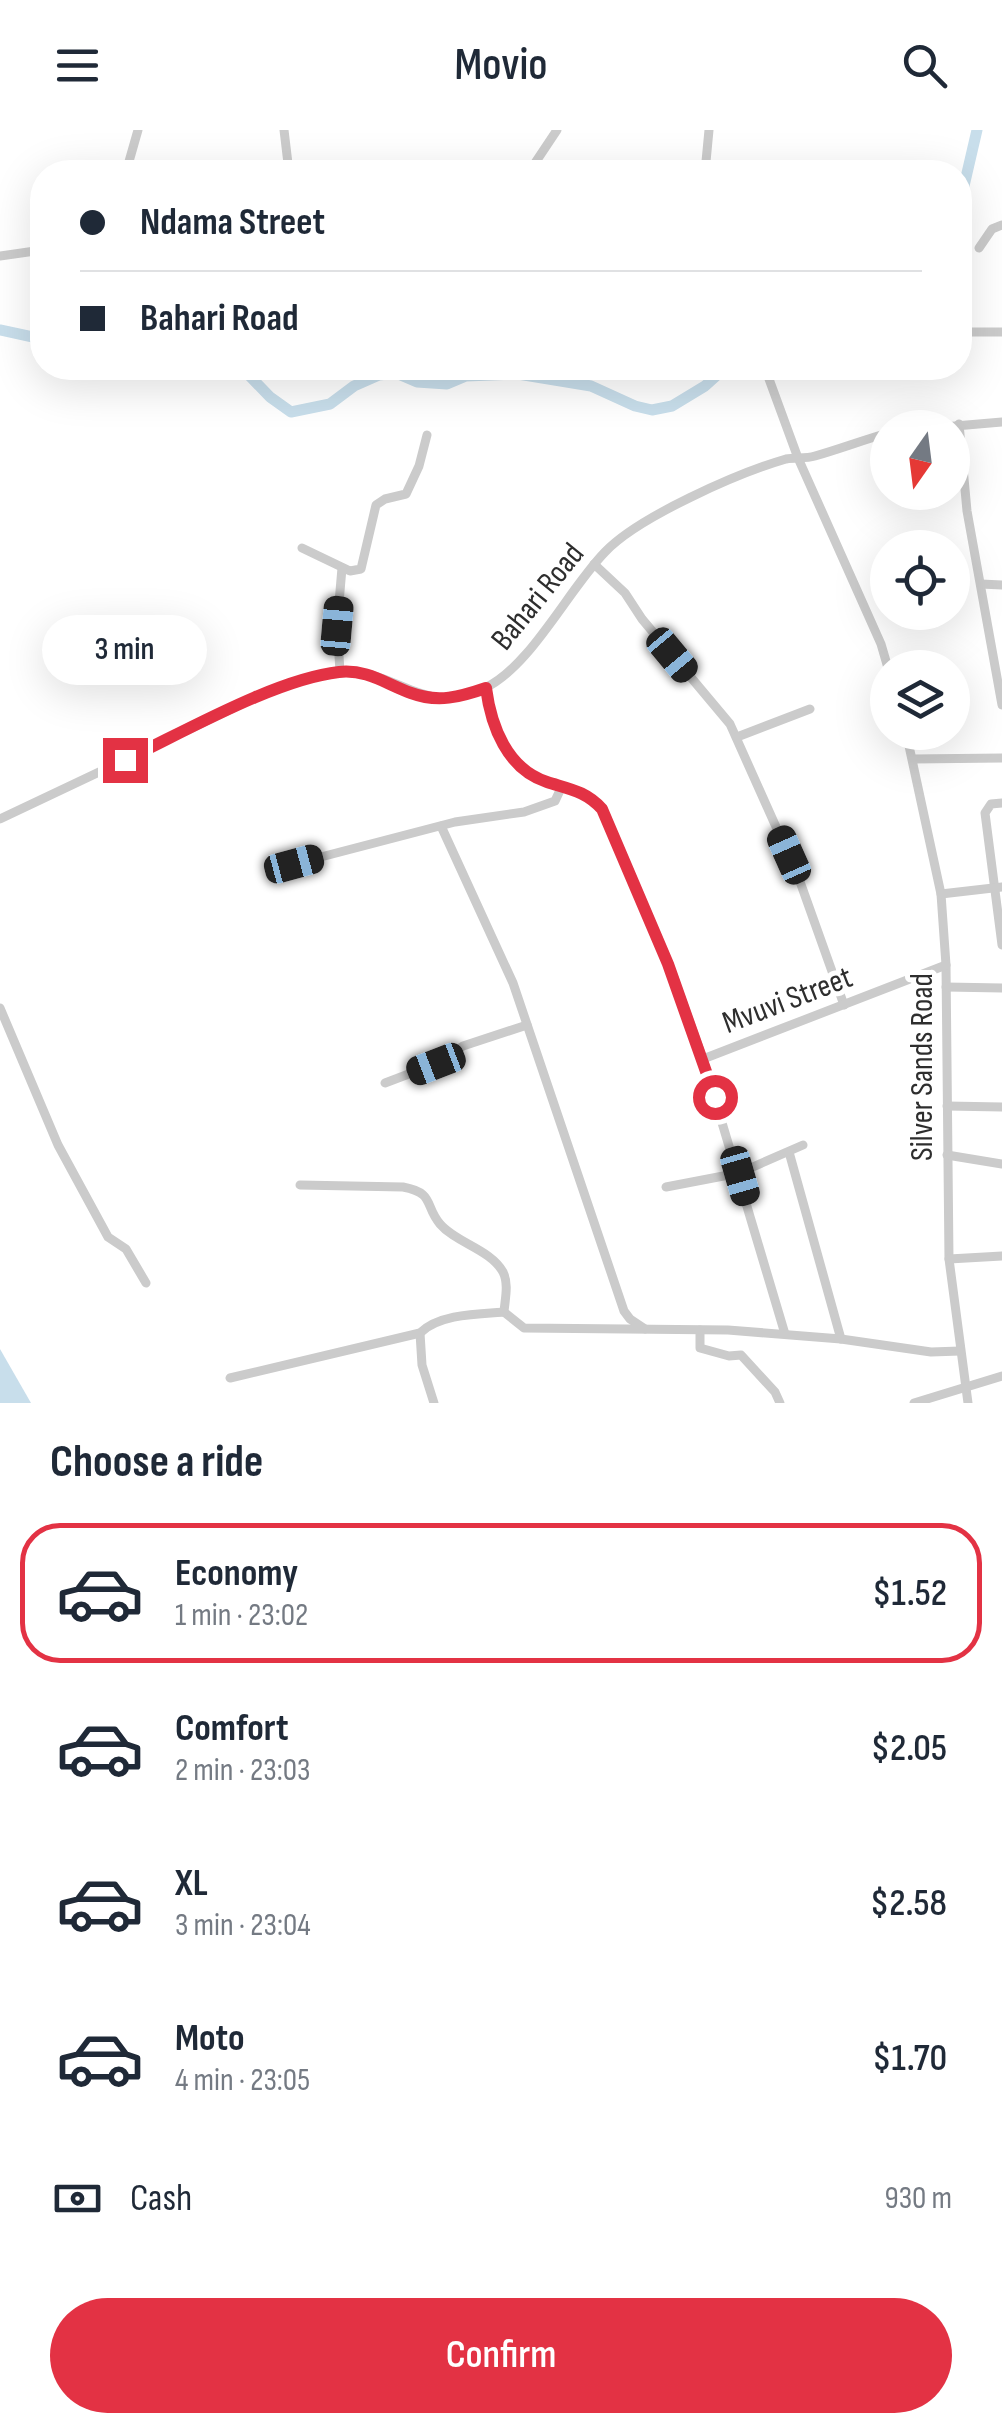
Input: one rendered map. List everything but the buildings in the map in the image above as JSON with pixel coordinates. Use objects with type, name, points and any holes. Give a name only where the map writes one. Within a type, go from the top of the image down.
[{"type":"street","points":[[129,160],[138,130]]},
{"type":"street","points":[[284,130],[287,160]]},
{"type":"street","points":[[537,160],[557,130]]},
{"type":"street","points":[[706,160],[709,130]]},
{"type":"street","points":[[979,248],[992,229],[1002,225]]},
{"type":"street","points":[[0,256],[30,252]]},
{"type":"street","points":[[972,332],[1002,332]]},
{"type":"street","points":[[769,380],[798,458],[882,650]]},
{"type":"street","points":[[970,423],[1002,422]]},
{"type":"street","points":[[302,548],[354,572],[364,566],[376,506],[385,499],[406,494],[427,436]]},
{"type":"street","name":"Bahari Road","points":[[0,819],[299,682],[340,672],[366,673],[410,693],[443,699],[486,688],[518,662],[594,564],[621,536],[789,458],[810,458],[870,440]]},
{"type":"street","points":[[968,510],[1002,706]]},
{"type":"street","points":[[594,564],[625,593],[730,724],[798,876],[844,1004]]},
{"type":"street","points":[[340,672],[337,626],[342,568]]},
{"type":"street","points":[[982,584],[1002,585]]},
{"type":"street","points":[[486,688],[495,724],[509,754],[523,770],[592,798],[602,809],[668,964],[702,1059],[786,1334]]},
{"type":"street","points":[[737,737],[810,709]]},
{"type":"street","name":"Silver Sands Road","points":[[911,750],[941,894],[946,965],[948,1259],[968,1403]]},
{"type":"street","points":[[913,759],[1002,758]]},
{"type":"street","points":[[294,864],[441,826],[497,818],[548,804],[558,798],[562,786]]},
{"type":"street","points":[[1002,804],[991,804],[984,812],[1002,945]]},
{"type":"street","points":[[441,826],[490,928],[528,1025],[624,1311],[646,1330]]},
{"type":"street","points":[[941,894],[997,887]]},
{"type":"street","name":"Mvuvi Street","points":[[702,1059],[946,965]]},
{"type":"street","points":[[946,987],[1002,988]]},
{"type":"street","points":[[0,1008],[58,1145],[110,1240],[126,1249],[146,1283]]},
{"type":"street","points":[[385,1082],[436,1064],[462,1046],[528,1025]]},
{"type":"street","points":[[947,1106],[1002,1108]]},
{"type":"street","points":[[666,1187],[739,1173],[803,1145]]},
{"type":"street","points":[[789,1152],[841,1339]]},
{"type":"street","points":[[947,1155],[1002,1164]]},
{"type":"street","points":[[300,1186],[403,1187],[420,1191],[432,1203],[443,1228],[500,1268],[507,1284],[504,1312]]},
{"type":"street","points":[[948,1259],[1002,1256]]},
{"type":"street","points":[[230,1378],[420,1333],[428,1326],[468,1315],[504,1312],[524,1328],[536,1330],[786,1334],[931,1352],[960,1351]]},
{"type":"street","points":[[700,1330],[700,1348],[741,1355],[780,1403]]},
{"type":"street","points":[[420,1333],[422,1365],[434,1403]]},
{"type":"street","points":[[914,1403],[1002,1376]]},
{"type":"water","points":[[0,1349],[31,1403],[0,1403]]},
{"type":"waterway","points":[[970,160],[977,130]]},
{"type":"waterway","points":[[0,330],[30,336]]},
{"type":"waterway","points":[[254,380],[291,412],[330,404],[368,380]]},
{"type":"waterway","points":[[412,380],[447,384],[456,380]]},
{"type":"waterway","points":[[554,380],[591,386],[652,410],[672,406],[712,380]]},
{"type":"route","points":[[125,760],[246,703],[299,682],[340,672],[366,673],[410,693],[443,699],[486,688],[499,735],[523,770],[578,790],[602,809],[668,964],[715,1097]]}]
